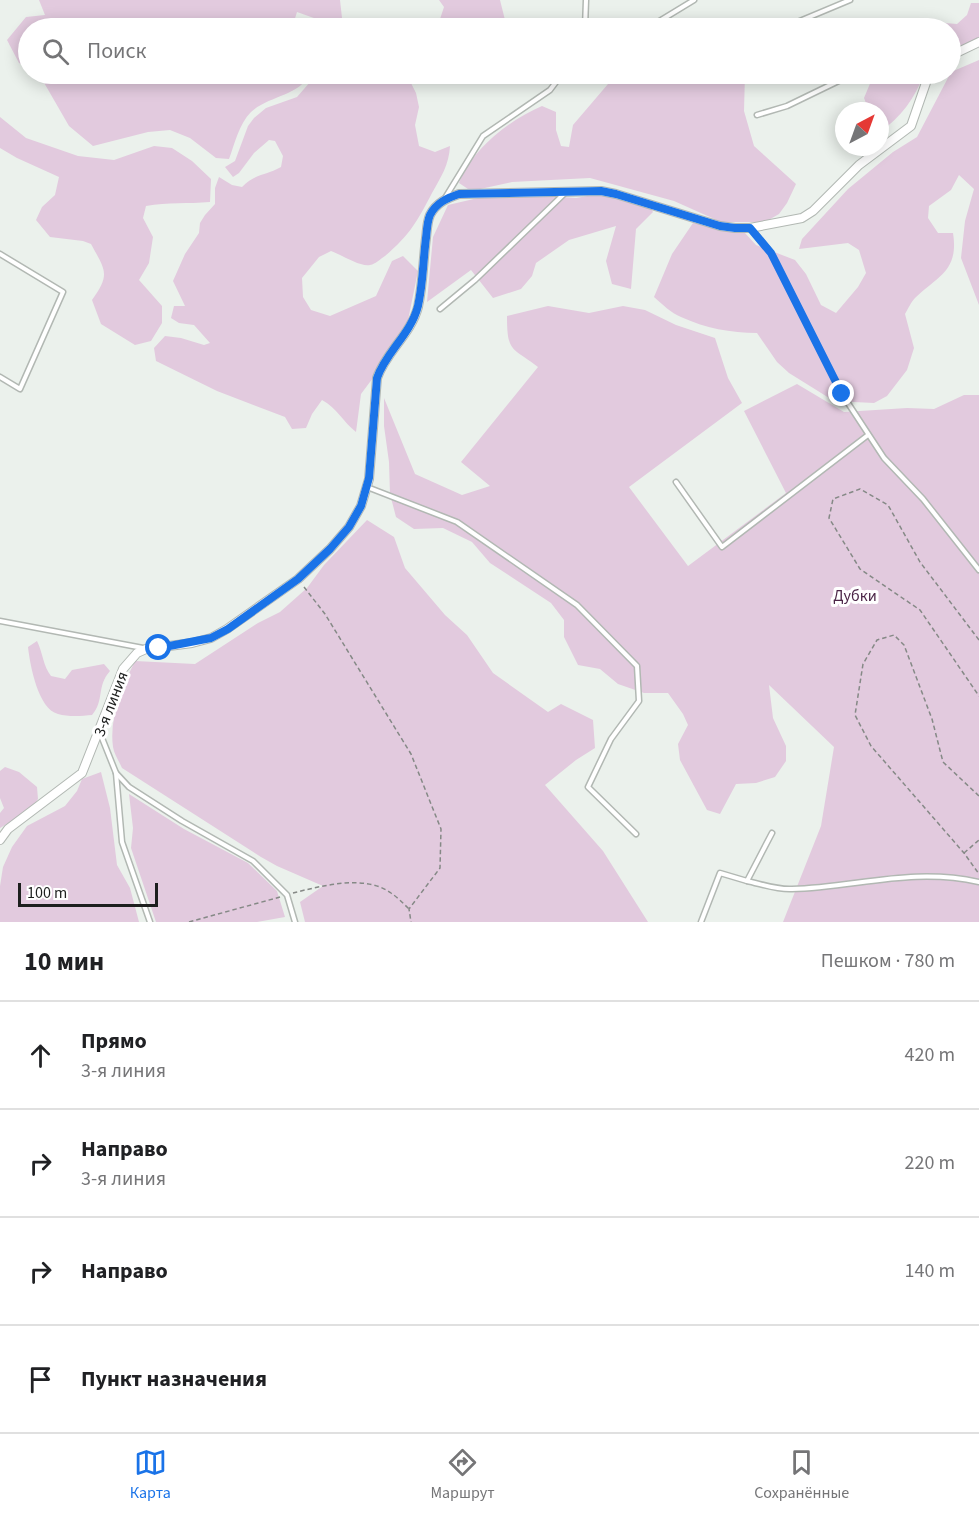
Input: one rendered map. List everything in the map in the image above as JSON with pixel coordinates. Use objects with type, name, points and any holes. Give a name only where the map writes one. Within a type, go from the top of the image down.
[{"type":"street","points":[[961,51],[979,42]]},
{"type":"street","points":[[146,649],[211,638],[228,629],[298,579],[330,549],[349,527],[361,506],[369,478],[377,378],[381,368],[410,326],[417,308],[423,278],[429,217],[435,207],[445,199],[459,194],[601,191],[720,226],[750,228],[802,218],[813,212],[860,165],[911,126],[926,84]]},
{"type":"street","name":"3-я линия","points":[[0,840],[8,829],[82,773],[123,669],[137,653],[146,649]]},
{"type":"lane","points":[[585,18],[586,0]]},
{"type":"lane","points":[[664,18],[693,0]]},
{"type":"lane","points":[[807,18],[850,0]]},
{"type":"lane","points":[[445,199],[483,136],[550,90],[554,84]]},
{"type":"lane","points":[[757,115],[787,106],[833,84]]},
{"type":"lane","points":[[440,309],[474,280],[565,192]]},
{"type":"lane","points":[[750,228],[771,253],[837,386],[868,435],[884,458],[923,500],[979,570]]},
{"type":"lane","points":[[0,254],[63,292],[20,389],[0,377]]},
{"type":"lane","points":[[676,482],[722,547],[868,435]]},
{"type":"lane","points":[[367,487],[457,522],[577,605],[637,666],[639,701],[611,739],[588,787],[636,834]]},
{"type":"lane","points":[[0,621],[146,649]]},
{"type":"lane","points":[[99,733],[116,773],[122,842],[150,922]]},
{"type":"lane","points":[[116,773],[129,787],[253,861],[286,895],[295,922]]},
{"type":"lane","points":[[747,881],[772,833]]},
{"type":"lane","points":[[701,922],[720,873],[790,890],[894,877],[953,876],[979,882]]},
{"type":"path","points":[[979,640],[920,562],[888,505],[860,489],[833,499],[829,518],[860,569],[920,610],[979,696]]},
{"type":"path","points":[[298,579],[325,614],[411,754],[441,829],[440,868],[410,909],[411,922]]},
{"type":"path","points":[[979,796],[943,762],[932,719],[904,645],[894,635],[877,640],[863,664],[855,715],[871,746],[964,853],[979,874]]},
{"type":"path","points":[[964,853],[979,840]]},
{"type":"path","points":[[189,922],[326,885],[347,883],[370,885],[389,891],[410,909]]},
{"type":"green space","points":[[39,0],[340,0],[342,18],[314,18],[297,12],[295,18],[25,18],[45,15]]},
{"type":"green space","points":[[439,0],[500,0],[504,18],[440,18],[444,7]]},
{"type":"green space","points":[[971,3],[979,3],[979,40],[961,47],[961,20],[967,15]]},
{"type":"green space","points":[[18,27],[18,61],[7,40]]},
{"type":"green space","points":[[979,60],[979,305],[961,258],[965,221],[974,189],[959,175],[951,190],[929,206],[928,218],[938,233],[953,233],[953,256],[945,272],[915,298],[905,314],[914,348],[907,370],[887,396],[874,403],[834,401],[789,373],[777,362],[757,333],[728,331],[699,324],[674,313],[654,297],[672,254],[693,223],[745,233],[756,245],[795,260],[806,274],[821,305],[836,313],[858,287],[866,273],[859,250],[848,243],[799,249],[802,239],[848,189],[893,152],[917,137],[945,84],[961,84],[961,68]]},
{"type":"green space","points":[[45,84],[302,84],[251,112],[240,128],[229,159],[216,158],[190,138],[170,130],[148,132],[93,146],[69,126]]},
{"type":"green space","points":[[308,84],[412,84],[419,107],[415,125],[419,146],[435,152],[450,146],[444,171],[413,227],[394,248],[370,265],[356,263],[331,251],[319,257],[302,278],[303,297],[311,310],[330,316],[376,296],[392,261],[403,256],[418,271],[405,335],[361,394],[356,432],[322,400],[306,428],[292,429],[285,417],[217,391],[156,361],[154,348],[165,336],[204,345],[210,343],[194,325],[179,323],[171,318],[174,306],[185,306],[173,281],[185,254],[199,233],[200,223],[215,204],[215,188],[219,177],[232,185],[242,187],[256,177],[281,167],[283,156],[275,141],[269,140],[233,177],[225,167],[235,161],[248,126],[254,118],[266,108],[297,97]]},
{"type":"green space","points":[[608,84],[745,84],[744,111],[754,146],[796,184],[779,214],[765,222],[721,222],[674,201],[590,178],[512,182],[471,191],[459,183],[482,147],[529,112],[542,106],[556,112],[556,130],[561,146],[569,147],[573,125]]},
{"type":"green space","points":[[870,84],[919,84],[906,106],[889,124],[889,102],[866,102],[864,98]]},
{"type":"green space","points":[[0,117],[26,138],[78,156],[114,160],[154,146],[172,148],[192,161],[211,179],[210,202],[146,206],[143,218],[153,237],[149,263],[139,280],[162,306],[162,323],[151,341],[135,345],[101,324],[92,300],[104,278],[100,260],[91,244],[50,237],[36,220],[42,207],[55,195],[59,177],[0,148]]},
{"type":"green space","points":[[520,194],[576,198],[599,194],[649,206],[653,212],[636,229],[631,289],[612,284],[606,261],[616,226],[569,240],[536,263],[532,276],[521,289],[493,298],[471,270],[427,302],[433,237],[448,205],[478,198]]},
{"type":"green space","name":"Дубки","points":[[548,306],[589,313],[623,306],[645,310],[676,325],[715,338],[728,378],[742,403],[629,487],[688,566],[786,493],[744,411],[797,384],[844,412],[907,408],[934,409],[964,395],[979,395],[979,922],[783,922],[821,826],[834,747],[769,685],[773,718],[786,746],[786,761],[775,777],[756,783],[736,784],[720,814],[707,810],[680,760],[678,744],[688,725],[668,693],[644,693],[618,684],[600,669],[578,665],[564,637],[564,620],[551,603],[490,563],[472,542],[443,528],[414,529],[396,517],[390,494],[384,398],[415,474],[462,495],[490,486],[461,462],[538,367],[513,348],[508,337],[507,316]]},
{"type":"green space","points":[[367,520],[394,537],[405,568],[445,615],[467,635],[493,673],[548,712],[561,704],[593,720],[595,748],[545,785],[603,851],[648,922],[305,922],[300,902],[323,886],[261,857],[122,768],[114,750],[113,725],[121,692],[135,661],[195,664],[258,623],[280,612],[307,588],[324,565]]},
{"type":"green space","points":[[37,641],[51,676],[65,679],[72,670],[104,664],[110,671],[103,683],[98,704],[92,715],[62,715],[45,704],[36,685],[28,647]]},
{"type":"green space","points":[[5,767],[19,772],[37,787],[38,799],[30,810],[0,828],[0,813],[4,808],[0,798],[0,771]]},
{"type":"green space","points":[[101,772],[110,808],[117,865],[130,888],[139,922],[0,922],[0,886],[3,867],[12,847],[27,826],[65,806],[77,791],[82,779]]},
{"type":"green space","points":[[129,794],[184,829],[248,863],[277,891],[285,917],[257,922],[156,922],[131,848],[133,828]]},
{"type":"route","points":[[159,648],[211,638],[228,629],[298,579],[330,549],[349,527],[361,506],[369,478],[377,378],[381,368],[410,326],[417,308],[423,278],[429,217],[435,207],[445,199],[459,194],[601,191],[720,226],[750,228],[771,253],[842,394]]}]
